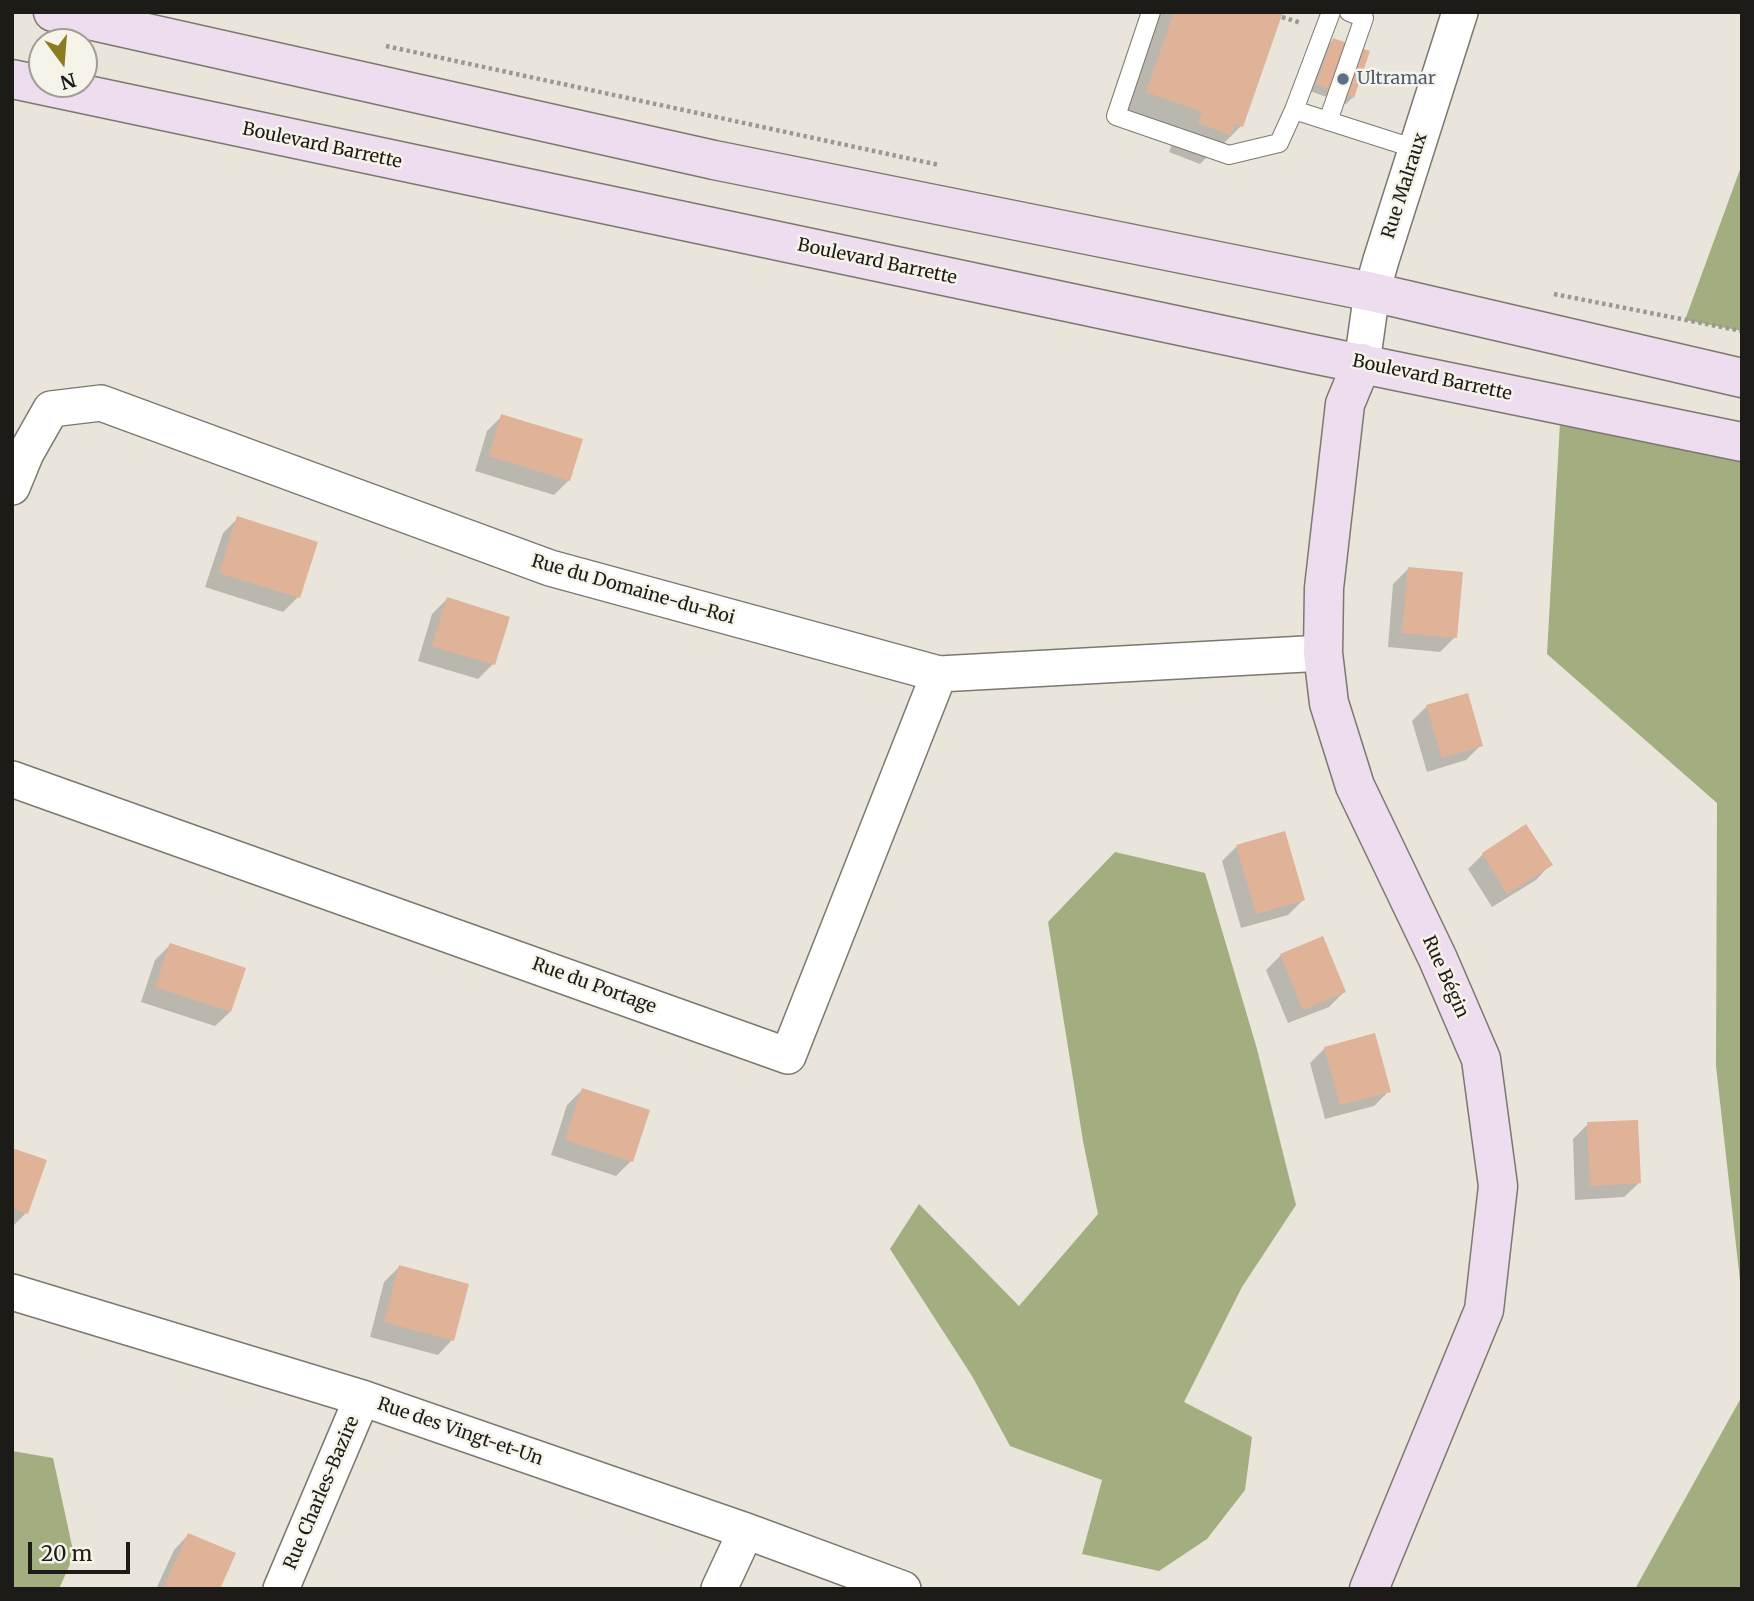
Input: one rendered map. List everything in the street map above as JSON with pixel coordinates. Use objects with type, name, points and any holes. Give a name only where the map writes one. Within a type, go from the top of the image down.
[{"type":"main road","points":[[52,12],[714,160],[1372,292],[1742,378]]},
{"type":"main road","name":"Boulevard Barrette","points":[[12,79],[1742,442]]},
{"type":"main road","name":"Rue Bégin","points":[[1362,363],[1345,404],[1324,588],[1323,653],[1329,703],[1354,786],[1437,959],[1481,1059],[1498,1185],[1484,1310],[1368,1589]]},
{"type":"street","name":"Rue Malraux","points":[[1362,363],[1372,292],[1460,12]]},
{"type":"street","name":"Rue du Domaine-du-Roi","points":[[12,486],[26,453],[51,409],[102,402],[550,568],[939,674],[1323,653]]},
{"type":"street","name":"Rue du Portage","points":[[12,779],[788,1056],[939,674]]},
{"type":"street","name":"Rue des Vingt-et-Un","points":[[12,1292],[362,1398],[746,1531],[903,1589]]},
{"type":"street","name":"Rue Charles-Bazire","points":[[281,1589],[362,1398]]},
{"type":"street","points":[[719,1589],[746,1531]]},
{"type":"lane","points":[[1151,12],[1116,116],[1229,155],[1279,143],[1331,12]]},
{"type":"lane","points":[[1328,121],[1364,18],[1349,12]]},
{"type":"lane","points":[[1294,110],[1416,149]]},
{"type":"path","points":[[377,44],[947,167]]},
{"type":"path","points":[[1553,294],[1742,331]]},
{"type":"green space","points":[[1742,164],[1742,331],[1685,320]]},
{"type":"green space","points":[[1561,405],[1742,442],[1742,1299],[1716,1066],[1717,803],[1547,654]]},
{"type":"green space","points":[[1115,852],[1205,873],[1257,1049],[1296,1205],[1242,1287],[1184,1402],[1252,1437],[1245,1490],[1207,1539],[1159,1571],[1082,1554],[1102,1480],[1010,1446],[972,1376],[890,1249],[919,1204],[1019,1306],[1098,1214],[1083,1141],[1048,922]]},
{"type":"green space","points":[[1742,1396],[1742,1589],[1635,1589]]},
{"type":"green space","points":[[12,1451],[53,1458],[74,1555],[59,1589],[12,1589]]},
{"type":"building","points":[[1174,12],[1283,12],[1243,127],[1235,124],[1231,135],[1198,123],[1202,112],[1146,92]]},
{"type":"building","points":[[1333,38],[1370,51],[1354,98],[1316,84]]},
{"type":"building","points":[[501,414],[583,439],[570,481],[489,456]]},
{"type":"building","points":[[237,516],[318,542],[300,598],[219,573]]},
{"type":"building","points":[[1408,567],[1463,572],[1457,638],[1402,633]]},
{"type":"building","points":[[447,597],[510,617],[495,665],[432,646]]},
{"type":"building","points":[[1468,693],[1483,746],[1442,758],[1426,705]]},
{"type":"building","points":[[1526,824],[1553,865],[1507,894],[1482,853]]},
{"type":"building","points":[[1285,831],[1305,900],[1256,914],[1236,845]]},
{"type":"building","points":[[1323,936],[1346,992],[1303,1010],[1280,954]]},
{"type":"building","points":[[170,943],[246,968],[231,1012],[155,987]]},
{"type":"building","points":[[1375,1033],[1391,1092],[1340,1105],[1324,1047]]},
{"type":"building","points":[[582,1088],[650,1110],[633,1162],[565,1140]]},
{"type":"building","points":[[1638,1120],[1641,1183],[1590,1186],[1587,1122]]},
{"type":"building","points":[[12,1148],[47,1160],[28,1214],[12,1208]]},
{"type":"building","points":[[399,1265],[469,1284],[454,1341],[384,1322]]},
{"type":"building","points":[[188,1533],[236,1553],[220,1589],[163,1589]]},
{"type":"place","name":"Ultramar","points":[[1343,79]]}]
